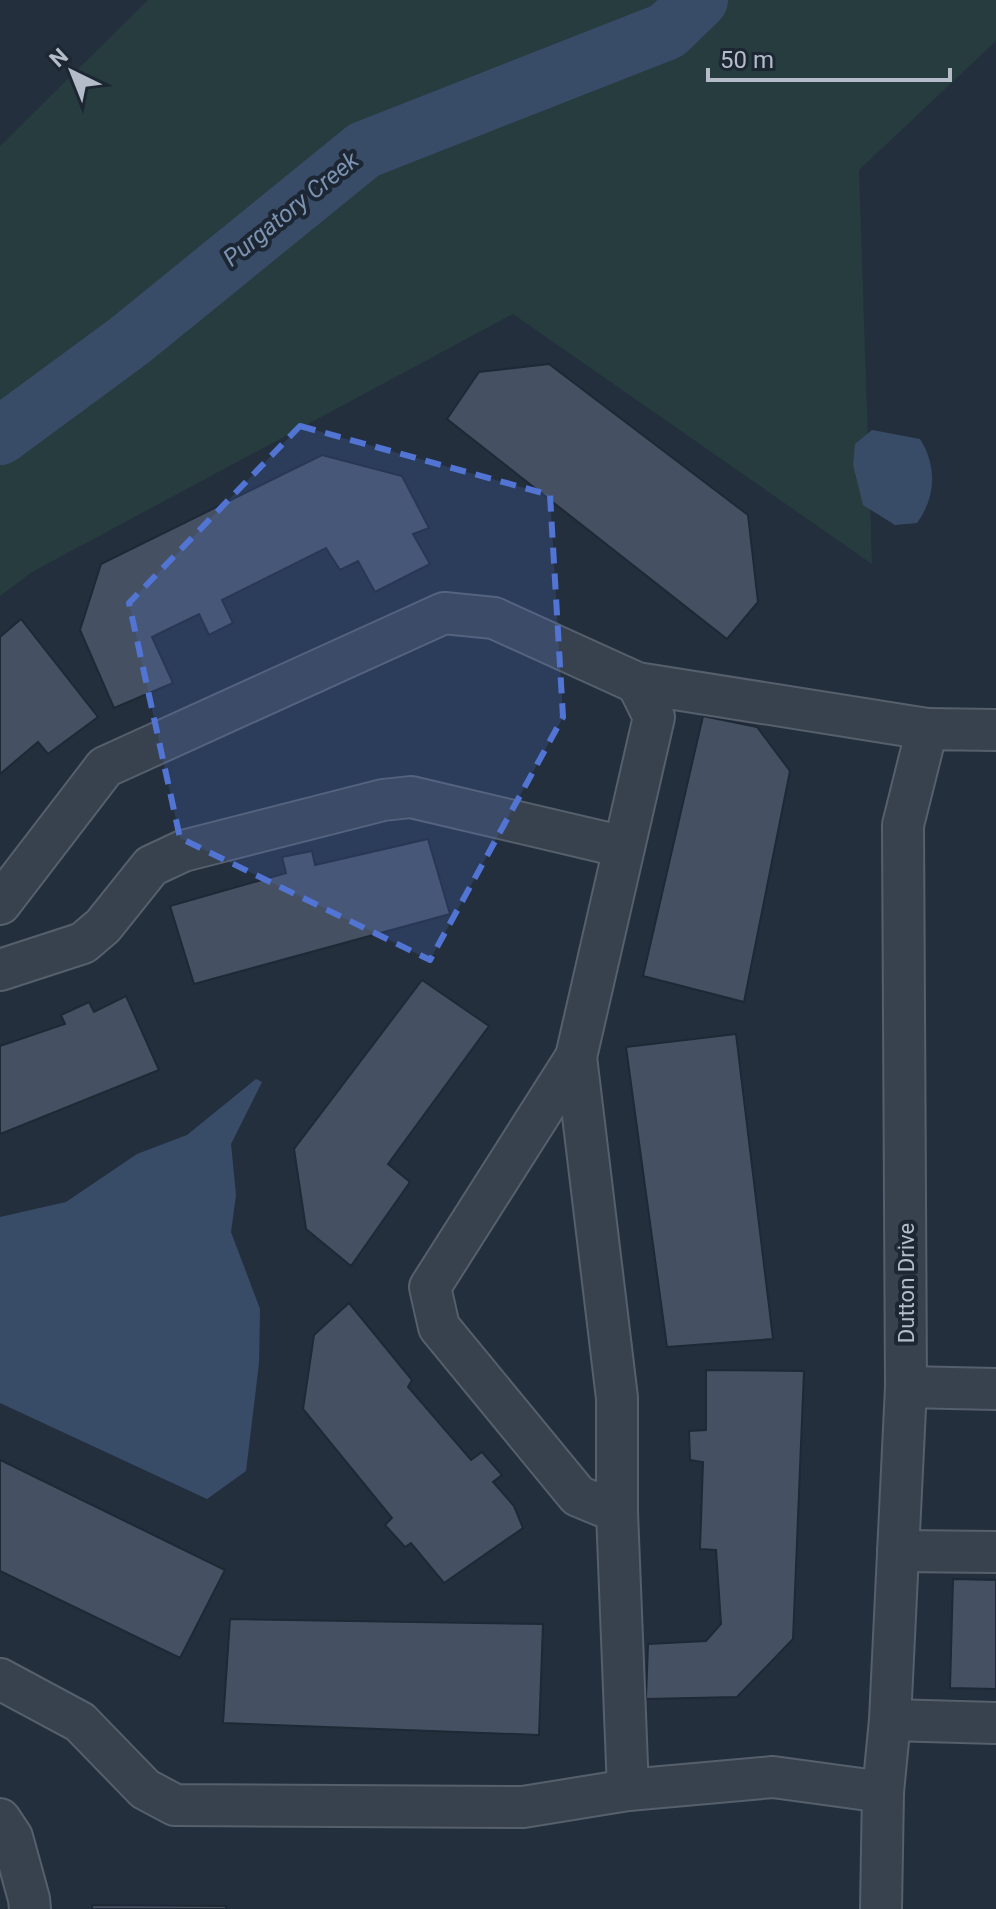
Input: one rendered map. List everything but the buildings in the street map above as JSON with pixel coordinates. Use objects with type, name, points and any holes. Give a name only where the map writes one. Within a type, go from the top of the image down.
[{"type":"street","points":[[0,904],[105,767],[444,613],[494,618],[637,683],[927,729],[996,730]]},
{"type":"street","points":[[617,1512],[578,1496],[439,1327],[430,1287],[576,1057],[654,717],[637,683]]},
{"type":"street","name":"Dutton Drive","points":[[881,1909],[883,1792],[890,1720],[906,1387],[903,825],[927,729]]},
{"type":"street","points":[[0,970],[83,943],[103,926],[151,866],[183,851],[383,800],[411,797],[624,847]]},
{"type":"street","points":[[576,1057],[617,1398],[617,1512],[628,1790]]},
{"type":"street","points":[[906,1387],[996,1389]]},
{"type":"street","points":[[898,1551],[996,1552]]},
{"type":"street","points":[[0,1679],[80,1722],[145,1789],[175,1805],[523,1807],[628,1790],[773,1777],[883,1792]]},
{"type":"street","points":[[890,1720],[996,1723]]},
{"type":"street","points":[[0,1819],[12,1837],[30,1904]]},
{"type":"highlighted area","points":[[300,426],[550,495],[563,717],[430,960],[180,838],[129,603]]},
{"type":"green space","points":[[148,0],[996,0],[996,41],[859,170],[872,564],[513,314],[32,572],[0,596],[0,146]]},
{"type":"water","points":[[872,430],[920,439],[926,449],[932,471],[931,492],[917,523],[895,525],[863,505],[853,465],[855,444]]},
{"type":"water","points":[[256,1079],[262,1082],[231,1144],[236,1195],[231,1232],[260,1309],[259,1363],[246,1471],[207,1499],[0,1403],[0,1217],[66,1202],[137,1154],[187,1135]]},
{"type":"waterway","name":"Purgatory Creek","points":[[0,436],[129,341],[364,150],[667,31],[699,0]]}]
